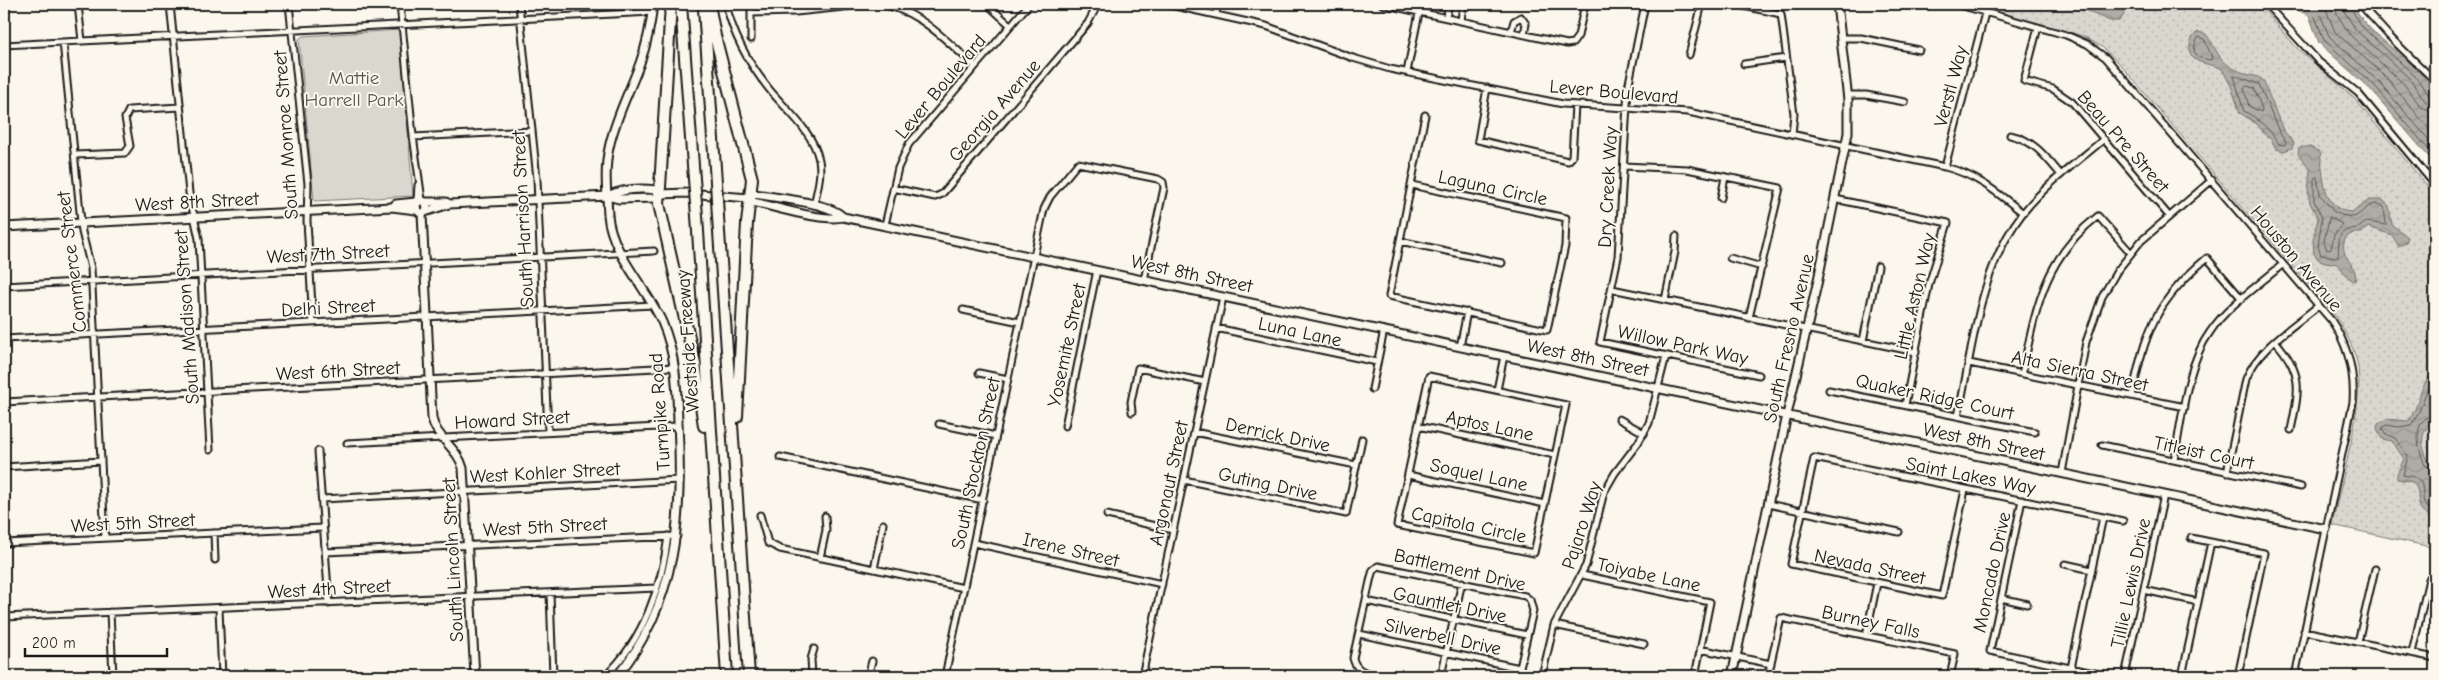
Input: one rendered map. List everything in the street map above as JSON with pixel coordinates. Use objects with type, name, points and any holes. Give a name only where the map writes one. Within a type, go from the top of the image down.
[{"type":"highway","points":[[671,4],[659,194],[662,219],[695,364],[705,430],[712,448]]},
{"type":"highway","name":"Westside Freeway","points":[[680,4],[697,216],[727,676]]},
{"type":"highway","name":"Westside Freeway","points":[[703,4],[749,676]]},
{"type":"highway","points":[[709,4],[719,52],[750,168],[752,188],[749,198],[737,430],[733,444]]},
{"type":"street","points":[[78,4],[82,42]]},
{"type":"street","name":"South Madison Street","points":[[170,4],[189,193],[199,239],[210,450]]},
{"type":"street","name":"South Monroe Street","points":[[289,4],[308,184],[309,269],[313,323]]},
{"type":"street","points":[[400,4],[422,211]]},
{"type":"street","name":"South Harrison Street","points":[[520,4],[537,199],[548,432]]},
{"type":"street","name":"Turnpike Road","points":[[617,676],[642,642],[657,613],[668,581],[677,536],[680,480],[675,367],[668,338],[653,305],[622,253],[609,226],[606,176],[608,150],[644,51],[653,4]]},
{"type":"street","points":[[726,4],[734,28],[750,62],[799,123],[815,148],[820,174],[814,205]]},
{"type":"street","points":[[751,4],[751,40]]},
{"type":"street","points":[[751,13],[796,12],[875,4],[894,6],[911,13],[975,66]]},
{"type":"street","points":[[988,4],[1010,25]]},
{"type":"street","name":"Lever Boulevard","points":[[885,225],[899,164],[909,144],[1029,4]]},
{"type":"street","name":"Georgia Avenue","points":[[893,188],[935,197],[942,194],[1088,23],[1098,4]]},
{"type":"street","name":"Lever Boulevard","points":[[1166,4],[1266,26],[1360,60],[1407,72],[1575,105],[1688,112],[1945,167],[1965,173],[1984,182],[2023,213]]},
{"type":"street","points":[[1216,14],[1218,4]]},
{"type":"street","points":[[1382,4],[1562,43],[1573,43],[1578,36],[1585,4]]},
{"type":"street","points":[[1446,17],[1449,4]]},
{"type":"street","points":[[1461,21],[1463,4]]},
{"type":"street","name":"Dry Creek Way","points":[[1600,342],[1620,245],[1630,72],[1645,4]]},
{"type":"street","points":[[1689,54],[1702,4]]},
{"type":"street","points":[[1734,4],[1782,14],[1794,114],[1792,134]]},
{"type":"street","name":"South Fresno Avenue","points":[[1732,676],[1846,146],[1849,122],[1837,4]]},
{"type":"street","name":"Houston Avenue","points":[[1956,4],[2078,39],[2106,58],[2283,264],[2342,338],[2350,358],[2354,379],[2353,406],[2294,676]]},
{"type":"street","points":[[2266,4],[2319,62],[2358,92],[2435,185]]},
{"type":"street","points":[[2360,4],[2377,25],[2435,81]]},
{"type":"street","points":[[4,45],[652,12]]},
{"type":"street","points":[[1407,72],[1419,13]]},
{"type":"street","name":"Verstl Way","points":[[1945,167],[1985,13]]},
{"type":"street","points":[[1511,32],[1514,21],[1522,17],[1526,24],[1524,34]]},
{"type":"street","name":"Beau Pre Street","points":[[2038,27],[2024,80],[2053,89],[2066,97],[2169,216]]},
{"type":"street","points":[[1840,38],[1861,38],[1919,50]]},
{"type":"street","name":"Commerce Street","points":[[63,42],[81,224],[89,255],[92,281],[106,538]]},
{"type":"street","points":[[1744,64],[1786,58]]},
{"type":"street","points":[[1487,88],[1478,140],[1568,160],[1572,157],[1575,105]]},
{"type":"street","points":[[1847,95],[1866,94],[1905,102]]},
{"type":"street","points":[[74,155],[126,154],[130,146],[125,118],[129,110],[180,107]]},
{"type":"street","points":[[1412,185],[1425,115]]},
{"type":"street","points":[[413,138],[532,131]]},
{"type":"street","points":[[2010,135],[2024,139],[2037,147],[2061,175]]},
{"type":"street","points":[[1958,416],[1983,295],[1992,266],[2005,240],[2023,213],[2061,175],[2104,139]]},
{"type":"street","name":"South Stockton Street","points":[[945,676],[1047,201],[1075,166],[1083,163],[1158,179],[1163,182],[1164,188],[1144,280]]},
{"type":"street","points":[[1624,166],[1687,169],[1780,188],[1749,318]]},
{"type":"street","points":[[1721,198],[1725,177]]},
{"type":"street","points":[[2062,473],[2086,342],[2096,311],[2108,286],[2131,253],[2169,216],[2212,180]]},
{"type":"street","name":"Laguna Circle","points":[[1412,185],[1566,218],[1565,246],[1546,330],[1389,296],[1400,241],[1412,185]]},
{"type":"street","name":"West 8th Street","points":[[5,228],[392,207],[422,211],[450,204],[608,196],[618,199],[655,198],[659,194],[687,193],[749,198],[755,194],[837,210],[843,216]]},
{"type":"street","name":"West 8th Street","points":[[749,198],[753,202],[794,211],[828,218],[843,216],[2326,529]]},
{"type":"street","name":"Little Aston Way","points":[[1835,199],[1948,223],[1931,276],[1905,406]]},
{"type":"street","points":[[420,201],[422,211]]},
{"type":"street","name":"West 8th Street","points":[[392,207],[396,204],[420,201],[446,202],[450,204]]},
{"type":"street","points":[[794,211],[814,205]]},
{"type":"street","points":[[814,205],[828,218]]},
{"type":"street","name":"South Lincoln Street","points":[[422,211],[434,427],[462,463],[475,676]]},
{"type":"street","points":[[2022,374],[2037,305],[2046,279],[2069,243],[2098,216],[2131,253]]},
{"type":"street","points":[[1665,300],[1676,252],[1676,236]]},
{"type":"street","points":[[1400,241],[1502,263]]},
{"type":"street","name":"West 7th Street","points":[[4,286],[654,251]]},
{"type":"street","points":[[1730,258],[1762,267]]},
{"type":"street","points":[[2132,396],[2144,342],[2156,315],[2181,281],[2207,258],[2242,299]]},
{"type":"street","points":[[2174,460],[2194,367],[2203,342],[2216,323],[2283,264]]},
{"type":"street","points":[[1863,341],[1878,266]]},
{"type":"street","name":"Yosemite Street","points":[[1065,426],[1097,270]]},
{"type":"street","points":[[1612,289],[1916,352]]},
{"type":"street","name":"Argonaut Street","points":[[1142,676],[1223,297]]},
{"type":"street","name":"Delhi Street","points":[[4,339],[653,305]]},
{"type":"street","points":[[2227,472],[2249,372],[2260,356],[2318,306]]},
{"type":"street","points":[[963,310],[1020,322]]},
{"type":"street","points":[[1460,347],[1467,312]]},
{"type":"street","name":"Luna Lane","points":[[1216,328],[1377,362]]},
{"type":"street","points":[[1372,389],[1384,330]]},
{"type":"street","name":"Willow Park Way","points":[[1600,342],[1759,375]]},
{"type":"street","points":[[2276,342],[2292,362],[2298,378],[2298,393],[2291,430]]},
{"type":"street","points":[[1497,390],[1504,356]]},
{"type":"street","name":"Pajaro Way","points":[[1542,676],[1554,625],[1582,575],[1590,554],[1604,492],[1615,473],[1644,433],[1654,412],[1666,356]]},
{"type":"street","name":"Alta Sierra Street","points":[[1969,363],[2185,407]]},
{"type":"street","name":"West 6th Street","points":[[4,402],[675,367]]},
{"type":"street","points":[[1132,412],[1131,402],[1138,368],[1205,382]]},
{"type":"street","points":[[979,373],[1008,379]]},
{"type":"street","name":"Capitola Circle","points":[[1429,376],[1497,390],[1566,405],[1534,554],[1397,524],[1429,376]]},
{"type":"street","name":"Quaker Ridge Court","points":[[1829,390],[2035,432]]},
{"type":"street","points":[[1619,419],[1644,433]]},
{"type":"street","points":[[939,424],[996,436]]},
{"type":"street","name":"Howard Street","points":[[347,443],[678,426]]},
{"type":"street","name":"Aptos Lane","points":[[1418,426],[1555,455]]},
{"type":"street","name":"Derrick Drive","points":[[1194,432],[1356,465]]},
{"type":"street","points":[[1356,465],[1362,439]]},
{"type":"street","name":"Titleist Court","points":[[2102,445],[2301,488]]},
{"type":"street","points":[[318,450],[329,604]]},
{"type":"street","points":[[780,456],[983,500]]},
{"type":"street","name":"Saint Lakes Way","points":[[1802,511],[1814,458],[2123,521]]},
{"type":"street","points":[[4,467],[102,460]]},
{"type":"street","name":"Guting Drive","points":[[1184,480],[1346,514],[1356,465]]},
{"type":"street","name":"Soquel Lane","points":[[1408,474],[1545,504]]},
{"type":"street","name":"West Kohler Street","points":[[322,499],[680,480]]},
{"type":"street","name":"Nevada Street","points":[[1802,511],[1791,564],[1942,596],[1965,490]]},
{"type":"street","name":"Tillie Lewis Drive","points":[[2125,676],[2164,495]]},
{"type":"street","name":"Moncado Drive","points":[[2022,500],[1990,651],[2071,668]]},
{"type":"street","points":[[1768,504],[1899,532]]},
{"type":"street","points":[[760,515],[768,543],[780,549],[964,588]]},
{"type":"street","points":[[1107,515],[1173,530]]},
{"type":"street","points":[[820,558],[826,530],[825,516]]},
{"type":"street","points":[[2103,517],[2071,668],[2108,676]]},
{"type":"street","points":[[874,570],[884,524]]},
{"type":"street","name":"West 5th Street","points":[[4,543],[323,528]]},
{"type":"street","points":[[214,533],[215,560]]},
{"type":"street","points":[[605,676],[637,636],[656,588],[668,536]]},
{"type":"street","name":"West 5th Street","points":[[325,552],[677,536]]},
{"type":"street","points":[[2191,538],[2264,553],[2238,676]]},
{"type":"street","points":[[2182,676],[2211,542]]},
{"type":"street","name":"Irene Street","points":[[974,543],[1162,584]]},
{"type":"street","points":[[2065,564],[2092,570]]},
{"type":"street","name":"Battlement Drive","points":[[1366,601],[1371,577],[1378,566],[1462,582],[1525,596],[1532,604],[1533,611],[1527,635]]},
{"type":"street","points":[[2358,642],[2374,569]]},
{"type":"street","name":"Toiyabe Lane","points":[[1582,575],[1710,602],[1700,649]]},
{"type":"street","points":[[2412,654],[2429,579]]},
{"type":"street","points":[[1441,676],[1462,582]]},
{"type":"street","points":[[1866,636],[1877,583]]},
{"type":"street","name":"West 4th Street","points":[[4,617],[656,588]]},
{"type":"street","points":[[2144,590],[2198,602]]},
{"type":"street","points":[[550,593],[553,676]]},
{"type":"street","points":[[2001,598],[2028,604]]},
{"type":"street","points":[[1366,601],[1353,658],[1354,664],[1359,669],[1385,676]]},
{"type":"street","name":"Gauntlet Drive","points":[[1366,601],[1527,635]]},
{"type":"street","points":[[219,608],[222,676]]},
{"type":"street","points":[[110,612],[113,676]]},
{"type":"street","name":"Burney Falls","points":[[1771,664],[1781,618],[1955,654],[1950,676]]},
{"type":"street","points":[[1554,625],[1644,644]]},
{"type":"street","points":[[2304,631],[2435,658]]},
{"type":"street","name":"Silverbell Drive","points":[[1359,634],[1520,668]]},
{"type":"street","points":[[1518,676],[1527,635]]},
{"type":"street","points":[[1694,676],[1700,649],[1771,664],[1768,676]]},
{"type":"street","points":[[812,676],[811,659],[814,650]]},
{"type":"street","points":[[868,676],[872,661]]},
{"type":"green space","points":[[1971,4],[2259,4],[2298,49],[2354,98],[2435,195],[2435,548],[2332,525],[2351,442],[2359,378],[2353,350],[2346,333],[2336,317],[2119,63],[2102,47],[2083,36]]},
{"type":"green space","name":"Mattie Harrell Park","points":[[400,30],[413,196],[314,201],[299,39],[303,36]]},
{"type":"water","points":[[2070,4],[2122,4],[2124,15],[2119,21],[2110,21],[2089,12],[2081,5]]},
{"type":"water","points":[[2305,4],[2353,4],[2371,29],[2417,70],[2427,82],[2436,100],[2435,164],[2371,90],[2319,43]]},
{"type":"water","points":[[2198,32],[2206,34],[2220,57],[2229,66],[2263,80],[2283,130],[2294,143],[2292,148],[2284,151],[2276,149],[2271,139],[2267,137],[2257,124],[2240,113],[2231,86],[2222,69],[2200,62],[2192,57],[2190,43]]},
{"type":"water","points":[[2301,147],[2310,147],[2320,152],[2326,190],[2335,206],[2353,212],[2369,200],[2383,200],[2389,206],[2392,225],[2408,237],[2406,243],[2399,247],[2392,235],[2368,227],[2361,233],[2353,233],[2346,237],[2344,250],[2356,275],[2355,281],[2350,279],[2337,264],[2320,261],[2314,254],[2313,240],[2318,218],[2310,203],[2308,192],[2310,169],[2298,154]]},
{"type":"water","points":[[2435,372],[2435,418],[2426,429],[2423,444],[2429,463],[2435,466],[2435,518],[2422,511],[2418,493],[2413,482],[2397,479],[2397,474],[2404,459],[2392,441],[2382,439],[2377,429],[2378,424],[2386,419],[2408,421],[2425,384]]},
{"type":"waterway","points":[[2293,4],[2306,10],[2317,12]]}]
